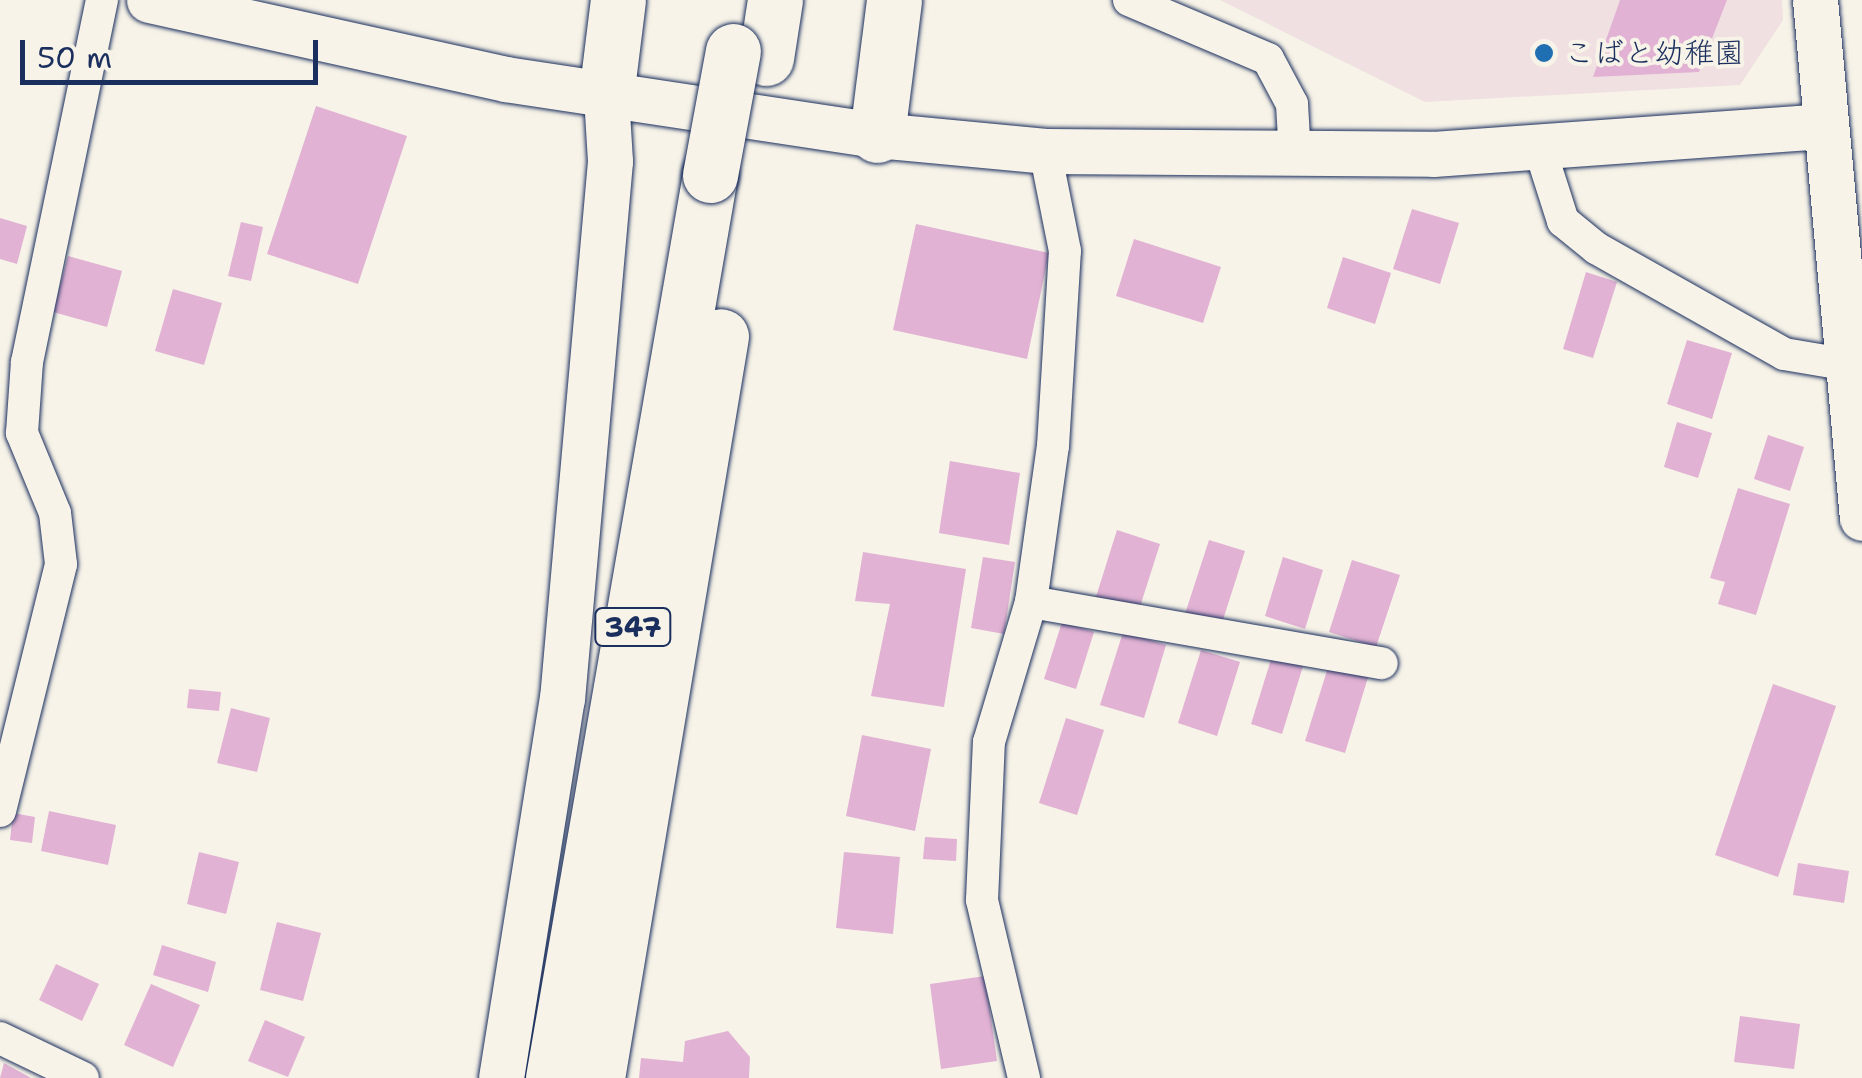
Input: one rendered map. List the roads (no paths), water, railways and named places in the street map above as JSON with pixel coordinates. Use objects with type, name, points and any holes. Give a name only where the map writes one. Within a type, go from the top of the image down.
[{"type":"highway","points":[[606,96],[618,0]]},
{"type":"highway","name":"347","points":[[597,1078],[746,36],[775,0]]},
{"type":"highway","points":[[876,135],[894,0]]},
{"type":"highway","name":"347","points":[[552,1078],[728,178]]},
{"type":"street","points":[[0,811],[61,564],[55,513],[22,433],[27,362],[102,0]]},
{"type":"street","points":[[149,0],[606,96],[876,135],[1044,151],[1295,156],[1540,149],[1826,126]]},
{"type":"street","points":[[1129,0],[1268,59],[1292,104],[1295,156]]},
{"type":"street","points":[[1815,0],[1859,446],[1862,518]]},
{"type":"street","points":[[501,1078],[562,699],[610,161],[606,96]]},
{"type":"street","points":[[1540,149],[1563,221],[1596,248],[1784,354],[1849,365]]},
{"type":"street","points":[[1024,1078],[982,900],[989,742],[1031,602],[1053,446],[1064,251],[1044,151]]},
{"type":"street","points":[[1031,602],[1382,663]]},
{"type":"street","points":[[0,1038],[84,1078]]},
{"type":"place","name":"こばと幼稚園","points":[[1544,53]]}]
